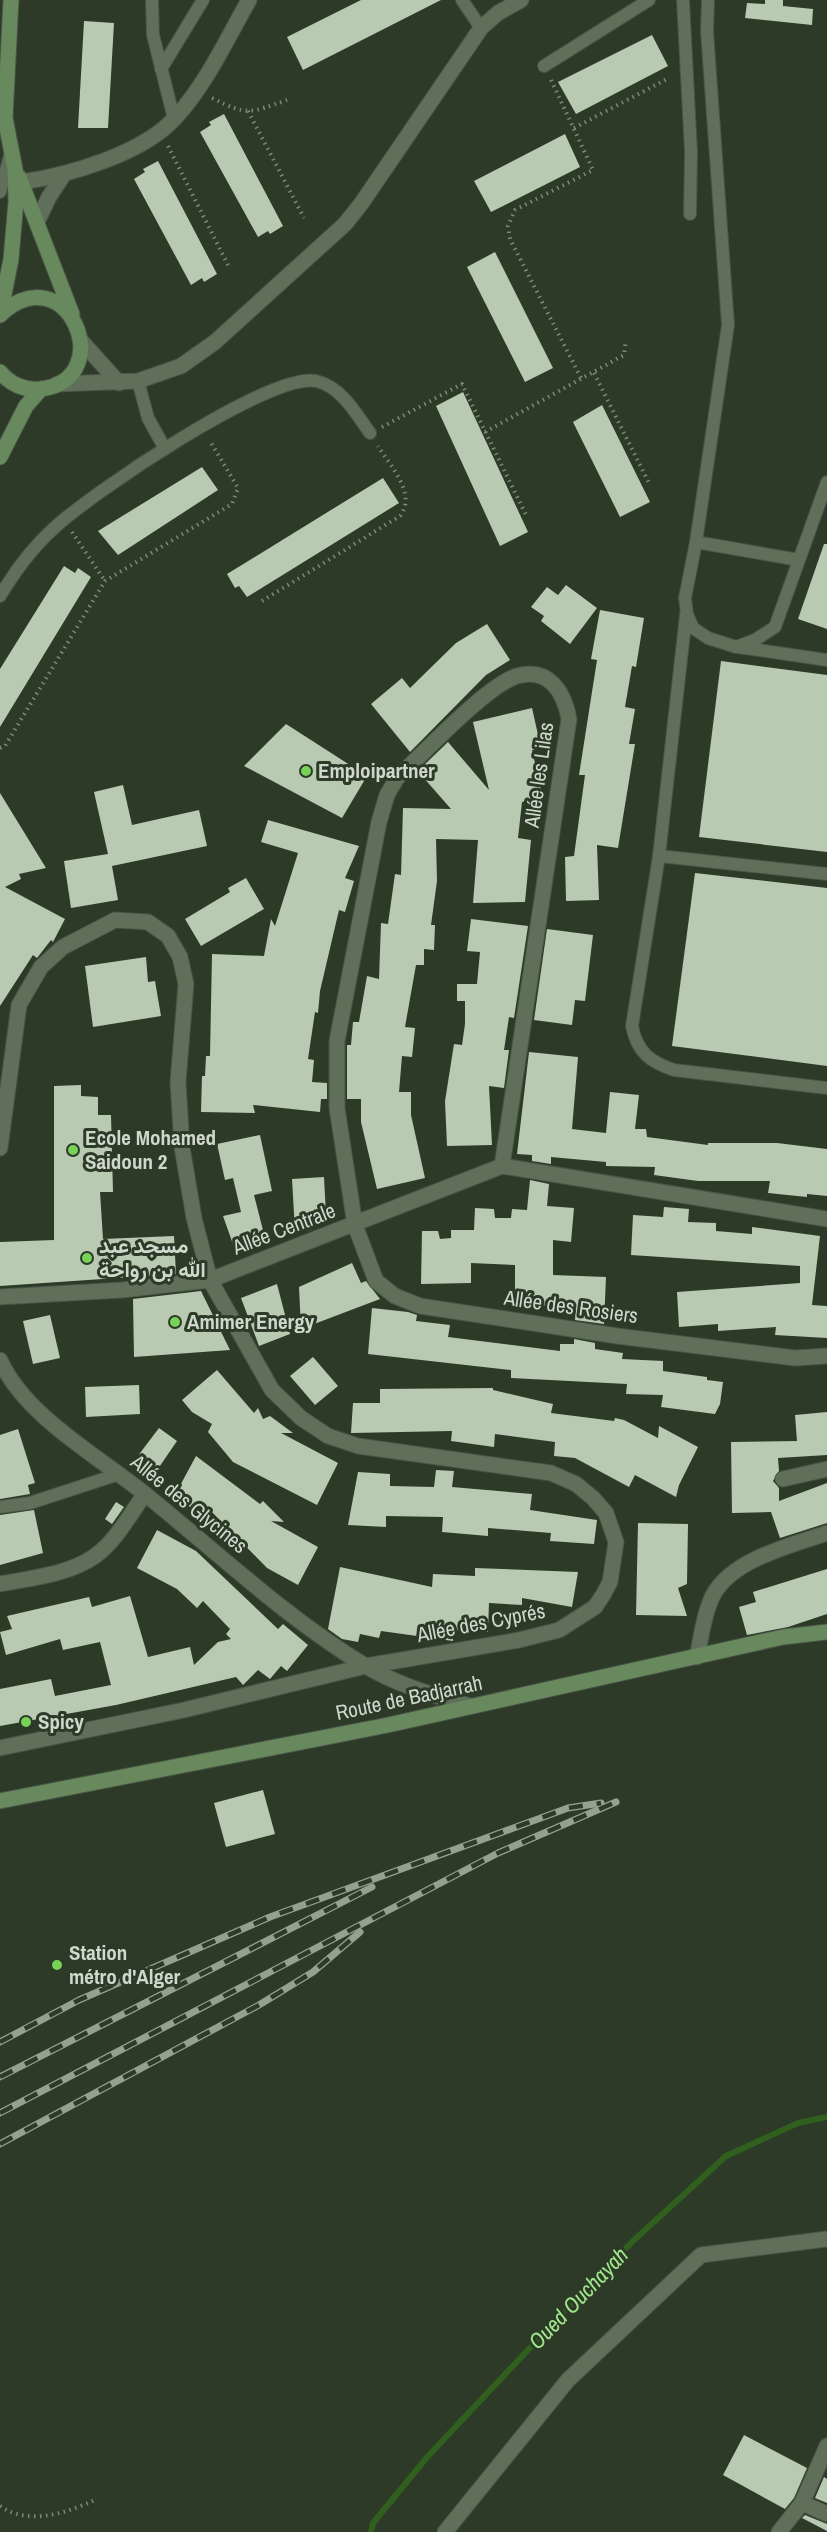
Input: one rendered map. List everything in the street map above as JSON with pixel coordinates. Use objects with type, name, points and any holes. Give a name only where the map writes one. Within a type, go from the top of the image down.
[{"type":"main road","points":[[0,372],[11,382],[23,387],[41,389],[57,384],[76,365],[82,342],[18,176],[11,152],[5,118],[11,0]]},
{"type":"main road","points":[[0,315],[15,229],[18,176]]},
{"type":"main road","points":[[0,315],[17,302],[37,298],[51,300],[73,317]]},
{"type":"main road","points":[[0,457],[26,406],[41,389]]},
{"type":"main road","name":"Route de Badjarrah","points":[[0,1801],[272,1748],[783,1637],[827,1632]]},
{"type":"street","points":[[18,176],[64,174],[130,148],[160,130],[174,119],[196,90],[249,0]]},
{"type":"street","points":[[57,384],[138,381],[164,374],[199,355],[345,224],[481,28],[521,0]]},
{"type":"street","points":[[37,222],[64,174]]},
{"type":"street","points":[[82,342],[119,383]]},
{"type":"street","name":"Allée les Lilas","points":[[355,1225],[337,1108],[337,1041],[379,822],[387,795],[397,778],[495,688],[517,676],[535,675],[554,682],[566,698],[569,719],[502,1166]]},
{"type":"street","name":"Allée des Cyprés","points":[[0,1148],[19,1005],[41,967],[63,947],[115,920],[148,922],[168,936],[180,957],[186,984],[178,1082],[182,1147],[194,1218],[210,1280],[272,1390],[301,1418],[328,1436],[358,1446],[551,1473],[576,1484],[606,1513],[616,1542],[610,1581],[595,1607],[580,1619],[559,1630],[519,1640],[366,1666],[184,1710],[0,1748]]},
{"type":"street","points":[[502,1166],[827,1219]]},
{"type":"street","name":"Allée Centrale","points":[[0,1297],[122,1290],[210,1280],[502,1166]]},
{"type":"street","name":"Allée des Rosiers","points":[[355,1225],[376,1281],[395,1296],[420,1306],[628,1337],[795,1358],[827,1356]]},
{"type":"street","name":"Allée des Glycines","points":[[0,1360],[9,1380],[24,1398],[145,1494],[313,1633],[366,1666],[417,1691],[470,1706]]},
{"type":"street","points":[[783,1479],[827,1469]]},
{"type":"street","points":[[0,1584],[54,1573],[94,1556],[108,1543],[145,1494]]},
{"type":"street","points":[[697,1657],[710,1600],[728,1576],[742,1565],[827,1533]]},
{"type":"street","points":[[445,2532],[568,2380],[701,2255],[827,2239]]},
{"type":"street","points":[[779,2532],[802,2503],[827,2446]]},
{"type":"street","points":[[802,2503],[827,2514]]},
{"type":"lane","points":[[152,0],[153,35],[174,119]]},
{"type":"lane","points":[[161,69],[202,0]]},
{"type":"lane","points":[[462,0],[481,28]]},
{"type":"lane","points":[[544,66],[650,0]]},
{"type":"lane","points":[[683,0],[691,152],[690,214]]},
{"type":"lane","points":[[708,0],[707,31],[728,325],[696,542],[685,598],[687,614],[659,856],[632,1026],[634,1038],[642,1054],[656,1064],[674,1070],[827,1088]]},
{"type":"lane","points":[[0,192],[11,152]]},
{"type":"lane","points":[[0,596],[36,545],[63,520],[164,447],[202,426],[302,380],[317,381],[342,396],[370,433]]},
{"type":"lane","points":[[138,381],[148,418],[164,447]]},
{"type":"lane","points":[[736,647],[755,640],[775,627],[827,482]]},
{"type":"lane","points":[[696,542],[799,560]]},
{"type":"lane","points":[[687,614],[693,628],[708,638],[736,647],[827,660]]},
{"type":"lane","points":[[659,856],[827,874]]},
{"type":"lane","points":[[0,1507],[30,1503],[119,1474]]},
{"type":"path","points":[[544,66],[593,170],[515,210],[508,225],[510,239],[582,380]]},
{"type":"path","points":[[574,128],[669,78]]},
{"type":"path","points":[[196,90],[242,112],[287,100]]},
{"type":"path","points":[[248,111],[304,218]]},
{"type":"path","points":[[160,130],[230,269]]},
{"type":"path","points":[[485,432],[624,356],[626,340]]},
{"type":"path","points":[[594,373],[649,483]]},
{"type":"path","points":[[262,601],[400,516],[406,508],[408,496],[370,433],[462,384],[527,517]]},
{"type":"path","points":[[0,748],[5,746],[105,581],[232,504],[238,488],[202,426]]},
{"type":"path","points":[[63,520],[105,581]]},
{"type":"path","points":[[0,2506],[9,2512],[42,2517],[78,2508],[95,2500]]},
{"type":"building","points":[[361,0],[441,0],[303,70],[287,37]]},
{"type":"building","points":[[765,0],[783,0],[783,6],[813,9],[812,25],[745,18],[747,3],[765,4]]},
{"type":"building","points":[[84,21],[114,23],[108,128],[78,128]]},
{"type":"building","points":[[652,35],[668,66],[576,114],[558,82]]},
{"type":"building","points":[[224,114],[283,226],[270,234],[268,231],[258,237],[200,132],[211,125],[209,122]]},
{"type":"building","points":[[565,134],[580,167],[491,212],[474,181]]},
{"type":"building","points":[[158,161],[217,274],[204,282],[202,278],[191,285],[134,179],[145,172],[143,169]]},
{"type":"building","points":[[495,252],[553,368],[525,382],[467,267]]},
{"type":"building","points":[[463,392],[528,532],[500,546],[436,406]]},
{"type":"building","points":[[602,405],[650,502],[620,517],[573,422]]},
{"type":"building","points":[[202,467],[218,490],[118,555],[98,531]]},
{"type":"building","points":[[383,478],[399,503],[247,597],[239,586],[235,588],[227,574]]},
{"type":"building","points":[[824,544],[827,544],[827,629],[798,619]]},
{"type":"building","points":[[64,566],[75,573],[78,568],[91,577],[0,727],[0,669]]},
{"type":"building","points":[[566,585],[597,608],[570,644],[541,621],[544,616],[531,607],[547,587],[558,595]]},
{"type":"building","points":[[600,610],[644,618],[636,667],[632,666],[625,707],[635,709],[629,744],[635,744],[618,848],[597,845],[599,900],[566,901],[565,857],[574,856],[585,775],[579,775],[597,660],[591,659]]},
{"type":"building","points":[[487,624],[510,660],[486,675],[410,752],[371,704],[402,678],[410,688],[456,643]]},
{"type":"building","points":[[721,661],[827,675],[827,852],[699,837]]},
{"type":"building","points":[[532,708],[541,748],[532,750],[543,797],[522,802],[518,838],[531,840],[525,902],[473,903],[478,840],[436,839],[437,881],[431,925],[435,925],[434,950],[424,949],[424,965],[416,965],[405,1027],[415,1028],[412,1057],[402,1056],[399,1092],[411,1092],[411,1115],[425,1178],[377,1189],[361,1122],[361,1099],[347,1099],[347,1045],[351,1045],[353,1022],[359,1022],[367,976],[379,979],[381,923],[388,924],[395,874],[401,875],[403,808],[451,809],[423,777],[427,773],[422,767],[448,742],[489,790],[473,722]]},
{"type":"building","name":"Emploipartner","points":[[286,724],[367,776],[342,818],[244,766]]},
{"type":"building","points":[[123,785],[132,825],[199,810],[207,846],[112,866],[118,900],[71,908],[64,861],[108,854],[94,792]]},
{"type":"building","points":[[0,793],[46,868],[19,874],[21,879],[5,887],[65,919],[53,942],[51,940],[37,958],[33,955],[0,1006]]},
{"type":"building","points":[[268,820],[359,846],[345,878],[354,881],[345,912],[339,910],[320,991],[318,1013],[315,1012],[308,1059],[314,1060],[312,1082],[327,1083],[327,1099],[321,1099],[320,1112],[253,1105],[255,1113],[201,1112],[202,1076],[205,1076],[206,1056],[210,1056],[212,954],[264,956],[271,919],[275,926],[298,853],[261,842]]},
{"type":"building","points":[[695,873],[827,888],[827,1066],[672,1046]]},
{"type":"building","points":[[246,878],[264,909],[201,946],[185,919],[230,892],[228,888]]},
{"type":"building","points":[[471,919],[528,926],[514,1018],[509,1017],[504,1050],[509,1050],[504,1088],[489,1086],[492,1145],[447,1146],[445,1101],[454,1044],[462,1045],[465,1024],[465,1001],[457,1001],[457,984],[477,984],[480,952],[467,951]]},
{"type":"building","points":[[547,929],[593,935],[585,1001],[575,1000],[572,1025],[534,1020]]},
{"type":"building","points":[[146,957],[148,982],[155,981],[161,1016],[93,1027],[85,966]]},
{"type":"building","points":[[529,1052],[578,1057],[572,1129],[606,1133],[610,1092],[639,1095],[635,1129],[646,1129],[647,1137],[708,1145],[708,1143],[777,1143],[827,1149],[827,1196],[807,1194],[807,1197],[768,1193],[770,1181],[698,1181],[654,1175],[655,1167],[606,1166],[606,1162],[551,1157],[551,1164],[532,1161],[532,1155],[517,1154]]},
{"type":"building","points":[[81,1085],[81,1096],[98,1097],[98,1115],[111,1115],[113,1192],[100,1192],[103,1239],[174,1236],[176,1274],[0,1286],[0,1242],[54,1240],[54,1086]]},
{"type":"building","points":[[260,1135],[272,1191],[254,1195],[265,1238],[234,1247],[223,1216],[241,1212],[233,1178],[225,1180],[217,1144]]},
{"type":"building","points":[[324,1177],[326,1215],[310,1216],[311,1230],[295,1231],[292,1179]]},
{"type":"building","points":[[530,1180],[549,1184],[547,1206],[574,1208],[571,1242],[553,1240],[553,1275],[606,1277],[604,1324],[575,1320],[576,1306],[515,1306],[515,1265],[471,1263],[471,1283],[421,1284],[422,1231],[438,1231],[440,1239],[451,1238],[451,1230],[474,1230],[475,1208],[494,1209],[495,1218],[511,1218],[512,1209],[527,1210]]},
{"type":"building","points":[[664,1207],[689,1209],[688,1222],[716,1223],[716,1231],[752,1234],[752,1227],[820,1236],[812,1305],[827,1306],[827,1338],[775,1335],[776,1327],[718,1331],[718,1324],[679,1327],[677,1292],[800,1283],[800,1266],[631,1255],[633,1215],[663,1217]]},
{"type":"building","points":[[352,1263],[361,1283],[366,1281],[380,1299],[301,1329],[299,1287]]},
{"type":"building","points":[[277,1284],[290,1334],[259,1346],[241,1298]]},
{"type":"building","name":"Amimer Energy","points":[[201,1291],[230,1350],[134,1357],[133,1299]]},
{"type":"building","points":[[372,1308],[408,1312],[417,1315],[416,1321],[450,1325],[448,1337],[560,1351],[560,1344],[574,1344],[574,1339],[595,1343],[595,1349],[623,1353],[622,1359],[663,1361],[663,1371],[707,1377],[707,1380],[723,1382],[720,1404],[715,1414],[661,1407],[663,1395],[626,1394],[627,1384],[511,1378],[511,1370],[368,1354]]},
{"type":"building","points":[[50,1315],[60,1358],[33,1364],[23,1321]]},
{"type":"building","points":[[313,1357],[338,1386],[315,1405],[290,1376]]},
{"type":"building","points":[[217,1370],[254,1413],[258,1408],[263,1419],[270,1416],[293,1433],[281,1433],[338,1463],[317,1505],[233,1462],[208,1432],[212,1424],[192,1412],[182,1400]]},
{"type":"building","points":[[139,1385],[140,1414],[86,1417],[85,1387]]},
{"type":"building","points":[[493,1388],[493,1390],[553,1404],[551,1413],[614,1421],[615,1418],[624,1420],[658,1438],[659,1426],[698,1447],[679,1485],[676,1497],[635,1475],[629,1487],[575,1458],[554,1456],[555,1442],[495,1434],[494,1447],[451,1441],[452,1431],[351,1433],[353,1403],[380,1403],[380,1389]]},
{"type":"building","points":[[827,1412],[827,1455],[778,1458],[779,1471],[773,1481],[779,1488],[779,1501],[827,1483],[827,1523],[780,1538],[771,1512],[732,1513],[731,1442],[797,1441],[795,1415]]},
{"type":"building","points":[[159,1428],[177,1441],[153,1476],[134,1461]]},
{"type":"building","points":[[18,1429],[35,1483],[28,1485],[30,1494],[0,1499],[0,1435]]},
{"type":"building","points":[[196,1456],[260,1504],[263,1501],[284,1522],[271,1521],[318,1547],[298,1585],[267,1568],[205,1505],[196,1513],[176,1493]]},
{"type":"building","points":[[436,1470],[454,1471],[452,1487],[532,1494],[530,1510],[597,1520],[594,1544],[550,1541],[551,1533],[488,1528],[488,1536],[442,1532],[443,1517],[386,1516],[386,1527],[348,1525],[358,1472],[390,1474],[390,1486],[434,1487]]},
{"type":"building","points":[[116,1502],[124,1507],[112,1524],[105,1519]]},
{"type":"building","points":[[34,1510],[43,1553],[0,1565],[0,1515]]},
{"type":"building","points":[[638,1523],[688,1524],[687,1584],[678,1588],[687,1616],[636,1615]]},
{"type":"building","points":[[157,1530],[196,1551],[278,1629],[283,1624],[308,1645],[287,1671],[281,1666],[270,1679],[258,1670],[243,1685],[236,1677],[116,1705],[0,1726],[0,1689],[51,1679],[55,1696],[111,1685],[100,1642],[63,1650],[60,1639],[6,1655],[0,1632],[12,1629],[7,1616],[89,1597],[92,1607],[130,1596],[148,1657],[190,1647],[194,1665],[218,1642],[231,1639],[226,1634],[230,1629],[203,1601],[197,1608],[177,1589],[137,1568]]},
{"type":"building","points":[[340,1567],[432,1587],[433,1574],[475,1576],[475,1568],[578,1572],[572,1607],[522,1598],[522,1605],[489,1603],[488,1632],[453,1630],[453,1641],[381,1631],[379,1638],[360,1634],[358,1642],[342,1639],[328,1629]]},
{"type":"building","points":[[827,1569],[827,1614],[788,1627],[747,1635],[739,1607],[756,1602],[753,1592]]},
{"type":"building","points":[[263,1790],[275,1834],[226,1847],[214,1803]]},
{"type":"building","points":[[744,2435],[807,2468],[794,2498],[785,2509],[723,2475]]},
{"type":"building","points":[[824,2477],[827,2479],[827,2503],[815,2498]]},
{"type":"building","points":[[805,2515],[827,2524],[827,2531],[802,2518]]},
{"type":"waterway","name":"Oued Ouchayah","points":[[371,2532],[373,2523],[428,2456],[544,2333],[633,2241],[726,2156],[798,2123],[827,2117]]},
{"type":"railway","points":[[0,2113],[498,1853],[616,1802]]},
{"type":"railway","points":[[0,2042],[79,2000],[270,1917],[568,1808],[601,1803]]},
{"type":"railway","points":[[0,2077],[372,1887]]},
{"type":"railway","points":[[0,2144],[259,2005],[313,1972],[360,1932]]},
{"type":"place","name":"Emploipartner","points":[[306,771]]},
{"type":"place","name":"Ecole Mohamed Saidoun 2","points":[[73,1150]]},
{"type":"place","name":"مسجد عبد الله بن رواحة","points":[[87,1258]]},
{"type":"place","name":"Amimer Energy","points":[[175,1322]]},
{"type":"place","name":"Spicy","points":[[26,1722]]},
{"type":"place","name":"Station métro d'Alger","points":[[57,1965]]}]
